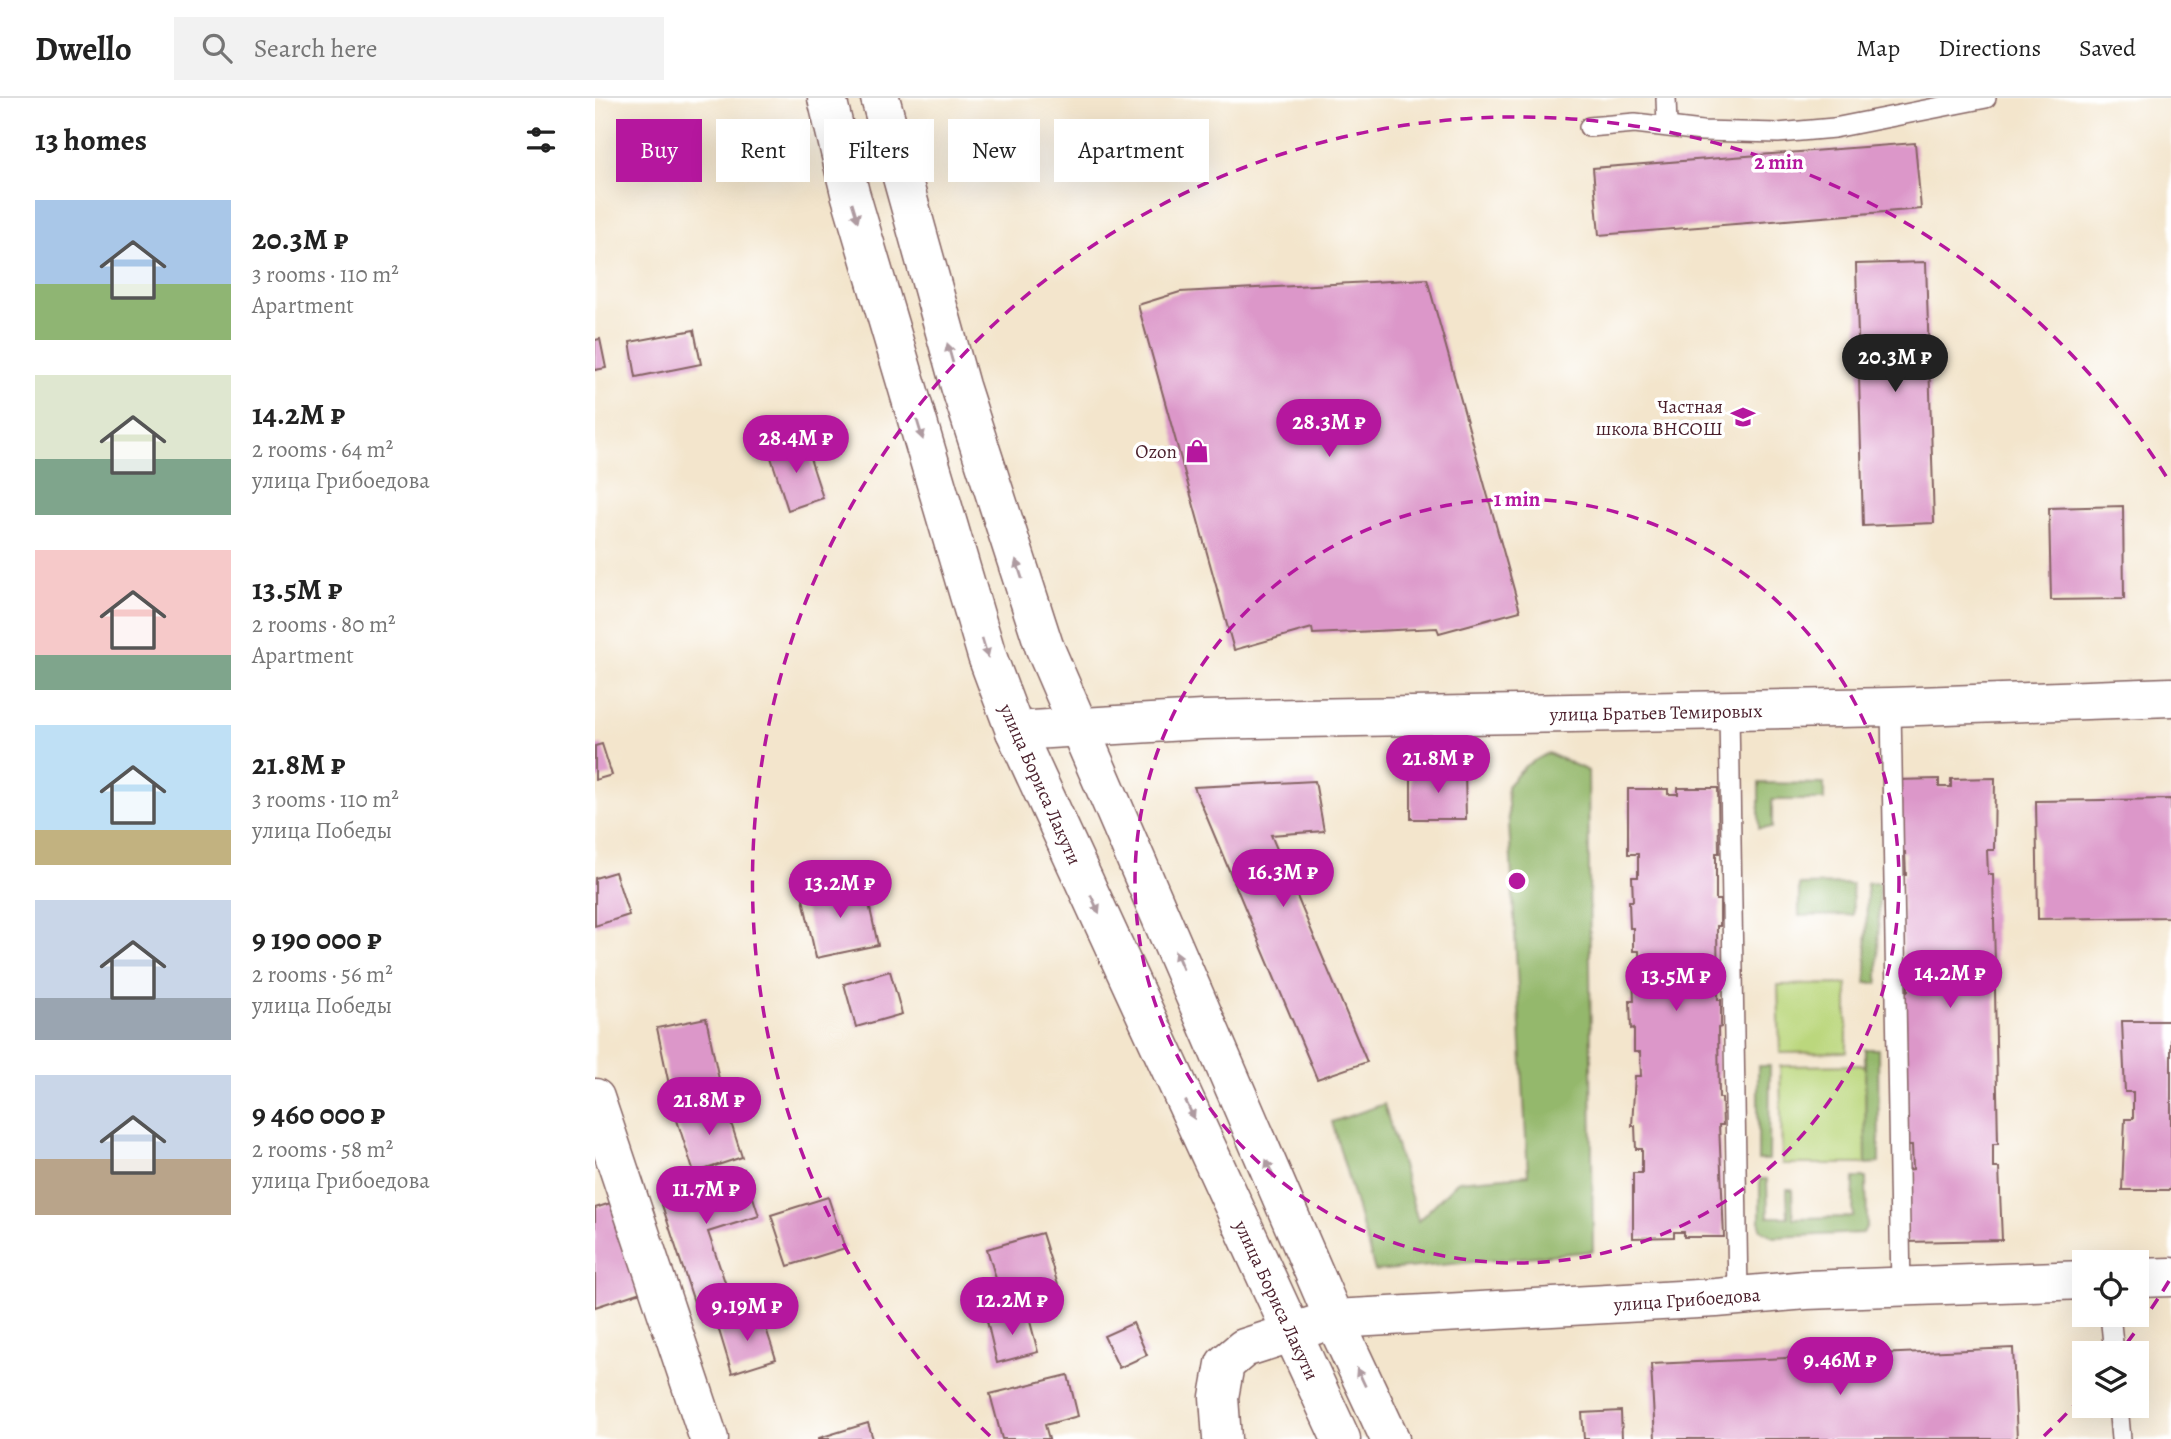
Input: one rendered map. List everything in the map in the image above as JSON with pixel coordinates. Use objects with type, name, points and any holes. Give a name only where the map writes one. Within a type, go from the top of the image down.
[{"type":"main road","name":"улица Бориса Лакути","points":[[827,98],[850,193],[983,642],[1015,730],[1341,1439]]},
{"type":"main road","points":[[880,98],[960,386],[1044,646],[1334,1319],[1390,1439]]},
{"type":"main road","name":"улица Братьев Темировых","points":[[1015,730],[1078,725],[1891,707],[2171,697]]},
{"type":"main road","points":[[595,1098],[709,1439]]},
{"type":"main road","points":[[2149,1278],[2171,1277]]},
{"type":"main road","name":"улица Грибоедова","points":[[1222,1439],[1219,1397],[1225,1364],[1244,1348],[1334,1319],[1901,1287],[2072,1280]]},
{"type":"lane","points":[[1666,98],[1667,125]]},
{"type":"lane","points":[[1589,127],[1635,123],[1702,131],[1812,130],[1986,98]]},
{"type":"lane","points":[[1891,707],[1901,1287]]},
{"type":"lane","points":[[1729,711],[1738,1296]]},
{"type":"lane","points":[[2119,1418],[2121,1439]]},
{"type":"green space","points":[[1548,753],[1588,771],[1593,1251],[1375,1271],[1332,1122],[1384,1104],[1418,1221],[1458,1181],[1528,1175],[1507,786],[1525,766]]},
{"type":"green space","points":[[1759,783],[1824,784],[1824,800],[1772,800],[1772,828],[1759,828]]},
{"type":"green space","points":[[1867,883],[1879,883],[1878,983],[1866,983]]},
{"type":"green space","points":[[1852,884],[1853,915],[1799,916],[1799,885]]},
{"type":"green space","points":[[1847,984],[1847,1052],[1780,1053],[1778,985]]},
{"type":"green space","points":[[1865,1049],[1878,1049],[1879,1163],[1866,1164]]},
{"type":"green space","points":[[1865,1065],[1866,1164],[1782,1164],[1780,1066]]},
{"type":"green space","points":[[1758,1066],[1770,1066],[1769,1160],[1758,1160]]},
{"type":"green space","points":[[1854,1178],[1866,1178],[1867,1225],[1863,1233],[1774,1237],[1760,1229],[1760,1179],[1767,1179],[1768,1217],[1788,1217],[1787,1189],[1792,1189],[1793,1218],[1853,1217]]},
{"type":"building","points":[[1915,143],[1921,209],[1599,235],[1593,168]]},
{"type":"building","points":[[1926,262],[1934,523],[1863,526],[1856,264]]},
{"type":"building","points":[[1427,279],[1520,611],[1439,633],[1437,628],[1313,634],[1312,628],[1234,650],[1138,305],[1180,292]]},
{"type":"building","points":[[694,330],[701,364],[636,377],[630,342]]},
{"type":"building","points":[[600,339],[606,368],[595,370],[595,340]]},
{"type":"building","points":[[804,440],[823,498],[788,510],[769,451]]},
{"type":"building","points":[[2123,506],[2124,599],[2051,600],[2049,508]]},
{"type":"building","points":[[602,744],[612,775],[595,780],[595,746]]},
{"type":"building","points":[[1465,770],[1466,819],[1411,819],[1411,771]]},
{"type":"building","points":[[1995,778],[1994,850],[1987,850],[1988,874],[1993,874],[1995,966],[1992,966],[1992,990],[1995,990],[1998,1144],[1993,1144],[1993,1168],[1999,1168],[2002,1240],[1905,1242],[1905,1170],[1913,1169],[1912,1145],[1907,1145],[1902,991],[1908,991],[1908,967],[1903,967],[1902,875],[1906,875],[1905,852],[1899,852],[1896,780],[1939,779],[1939,787],[1951,787],[1951,779]]},
{"type":"building","points":[[1315,781],[1324,831],[1271,835],[1367,1062],[1317,1079],[1194,787]]},
{"type":"building","points":[[1678,788],[1718,788],[1719,853],[1716,853],[1716,900],[1720,900],[1720,926],[1717,926],[1721,1027],[1718,1028],[1719,1098],[1722,1098],[1723,1125],[1719,1125],[1724,1237],[1684,1237],[1684,1232],[1674,1232],[1674,1237],[1633,1238],[1633,1173],[1642,1173],[1642,1149],[1636,1149],[1635,1126],[1632,1126],[1635,1076],[1641,1076],[1640,1052],[1634,1052],[1630,1001],[1634,1001],[1633,974],[1640,974],[1639,951],[1633,951],[1633,928],[1630,928],[1629,901],[1633,901],[1632,877],[1638,877],[1638,854],[1628,854],[1628,789],[1668,789],[1668,794],[1678,794]]},
{"type":"building","points":[[2171,799],[2171,917],[2038,919],[2036,801]]},
{"type":"building","points":[[615,872],[629,915],[595,926],[595,878]]},
{"type":"building","points":[[864,881],[878,945],[816,958],[802,894]]},
{"type":"building","points":[[890,971],[902,1014],[856,1027],[844,984]]},
{"type":"building","points":[[706,1018],[720,1084],[671,1094],[657,1028]]},
{"type":"building","points":[[2122,1021],[2171,1021],[2171,1190],[2122,1190],[2125,1119],[2133,1119],[2133,1092],[2125,1092]]},
{"type":"building","points":[[724,1101],[742,1157],[694,1173],[676,1117]]},
{"type":"building","points":[[744,1169],[759,1216],[708,1232],[728,1291],[694,1302],[659,1196]]},
{"type":"building","points":[[828,1197],[845,1248],[788,1266],[771,1215]]},
{"type":"building","points":[[617,1201],[647,1290],[595,1307],[595,1208]]},
{"type":"building","points":[[1042,1233],[1058,1285],[1003,1302],[987,1249]]},
{"type":"building","points":[[1027,1310],[1038,1352],[997,1363],[987,1321]]},
{"type":"building","points":[[761,1313],[776,1359],[732,1373],[718,1327]]},
{"type":"building","points":[[1133,1323],[1147,1355],[1119,1368],[1104,1336]]},
{"type":"building","points":[[2013,1348],[2017,1439],[1655,1439],[1651,1364]]},
{"type":"building","points":[[1068,1375],[1078,1416],[1045,1425],[1049,1439],[1002,1439],[990,1394]]},
{"type":"building","points":[[1621,1411],[1622,1439],[1584,1439],[1582,1413]]},
{"type":"building","points":[[868,1423],[873,1439],[819,1439],[819,1438]]},
{"type":"place","name":"Частная школа ВНСОШ","points":[[1743,417]]},
{"type":"place","name":"Ozon","points":[[1197,451]]}]
